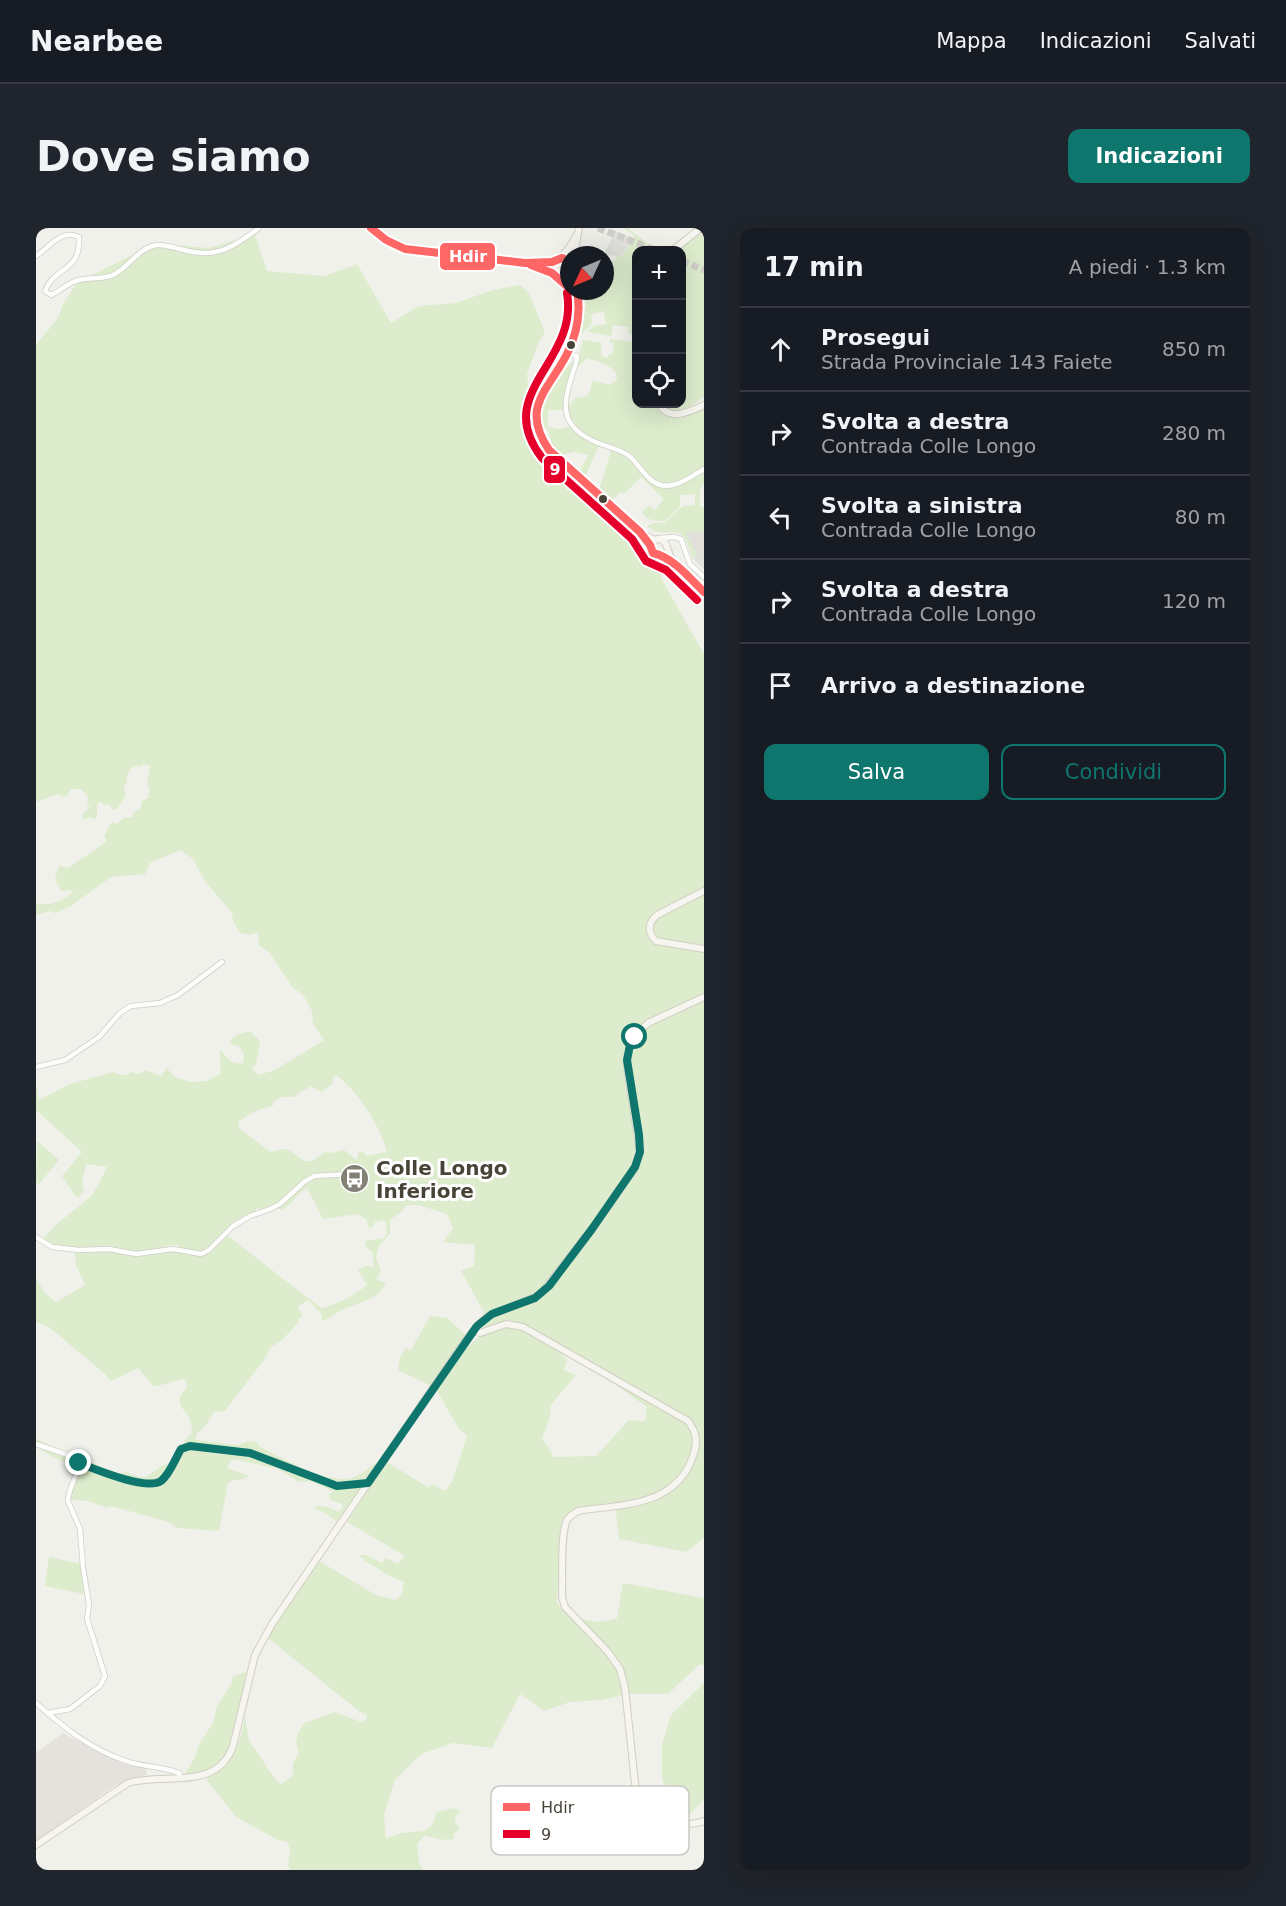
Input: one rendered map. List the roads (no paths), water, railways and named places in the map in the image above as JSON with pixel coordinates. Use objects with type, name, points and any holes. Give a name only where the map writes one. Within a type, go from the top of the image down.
[{"type":"main road","points":[[371,228],[386,240]]},
{"type":"main road","points":[[678,246],[701,228]]},
{"type":"main road","points":[[576,246],[578,231]]},
{"type":"main road","points":[[560,277],[525,263],[558,259],[566,254],[578,231]]},
{"type":"main road","points":[[554,274],[553,267],[558,259]]},
{"type":"main road","points":[[574,300],[579,314]]},
{"type":"main road","points":[[579,300],[579,314],[568,353],[539,400],[536,420],[539,435],[549,450],[640,532],[654,541],[664,541],[665,551],[672,562],[704,592]]},
{"type":"main road","points":[[662,408],[672,414],[685,414],[704,405]]},
{"type":"main road","points":[[654,541],[653,553],[665,551]]},
{"type":"main road","points":[[704,891],[657,915],[649,927],[651,936],[656,941],[704,949]]},
{"type":"main road","points":[[36,1845],[128,1783],[202,1776],[219,1766],[228,1757],[233,1746],[255,1655],[274,1621],[368,1483],[473,1331],[488,1316],[535,1298],[542,1292],[592,1229],[635,1167],[640,1152],[628,1067],[630,1045],[648,1023],[704,997]]},
{"type":"main road","points":[[473,1331],[480,1333],[506,1324],[523,1328],[688,1422],[696,1431],[696,1447],[689,1468],[668,1492],[652,1500],[578,1511],[566,1522],[562,1597],[565,1607],[608,1652],[620,1669],[625,1688],[635,1786]]},
{"type":"main road","points":[[689,1824],[704,1821]]},
{"type":"street","points":[[36,256],[60,231],[66,229],[74,231],[79,237],[77,257],[69,267],[47,285],[45,291],[51,295],[69,283],[80,279],[116,274],[133,258],[154,246],[163,245],[205,255],[240,242],[259,228]]},
{"type":"street","points":[[568,353],[576,356],[576,363],[565,404],[567,416],[578,432],[629,456],[657,484],[673,486],[704,470]]},
{"type":"street","points":[[665,551],[674,537]]},
{"type":"street","points":[[654,541],[674,537],[681,539],[690,564],[704,577]]},
{"type":"street","points":[[36,1067],[65,1060],[99,1036],[126,1009],[131,1006],[160,1004],[178,995],[222,962]]},
{"type":"street","points":[[36,1237],[52,1247],[72,1250],[109,1249],[136,1254],[173,1249],[201,1254],[209,1250],[232,1226],[280,1204],[314,1176],[348,1174]]},
{"type":"street","points":[[36,1444],[68,1455],[79,1463],[145,1483],[156,1483],[165,1477],[181,1449],[190,1446],[250,1453],[337,1486],[368,1483]]},
{"type":"street","points":[[48,1713],[70,1709],[100,1686],[105,1676],[87,1619],[89,1605],[80,1529],[68,1501],[79,1463]]},
{"type":"street","points":[[36,1703],[66,1730],[106,1753],[126,1761],[179,1773],[181,1779]]},
{"type":"tunnel","points":[[598,228],[645,246]]},
{"type":"tunnel","points":[[386,240],[405,249],[525,263]]},
{"type":"tunnel","points":[[686,263],[704,270]]},
{"type":"place","name":"Colle Longo Inferiore","points":[[355,1179]]}]
